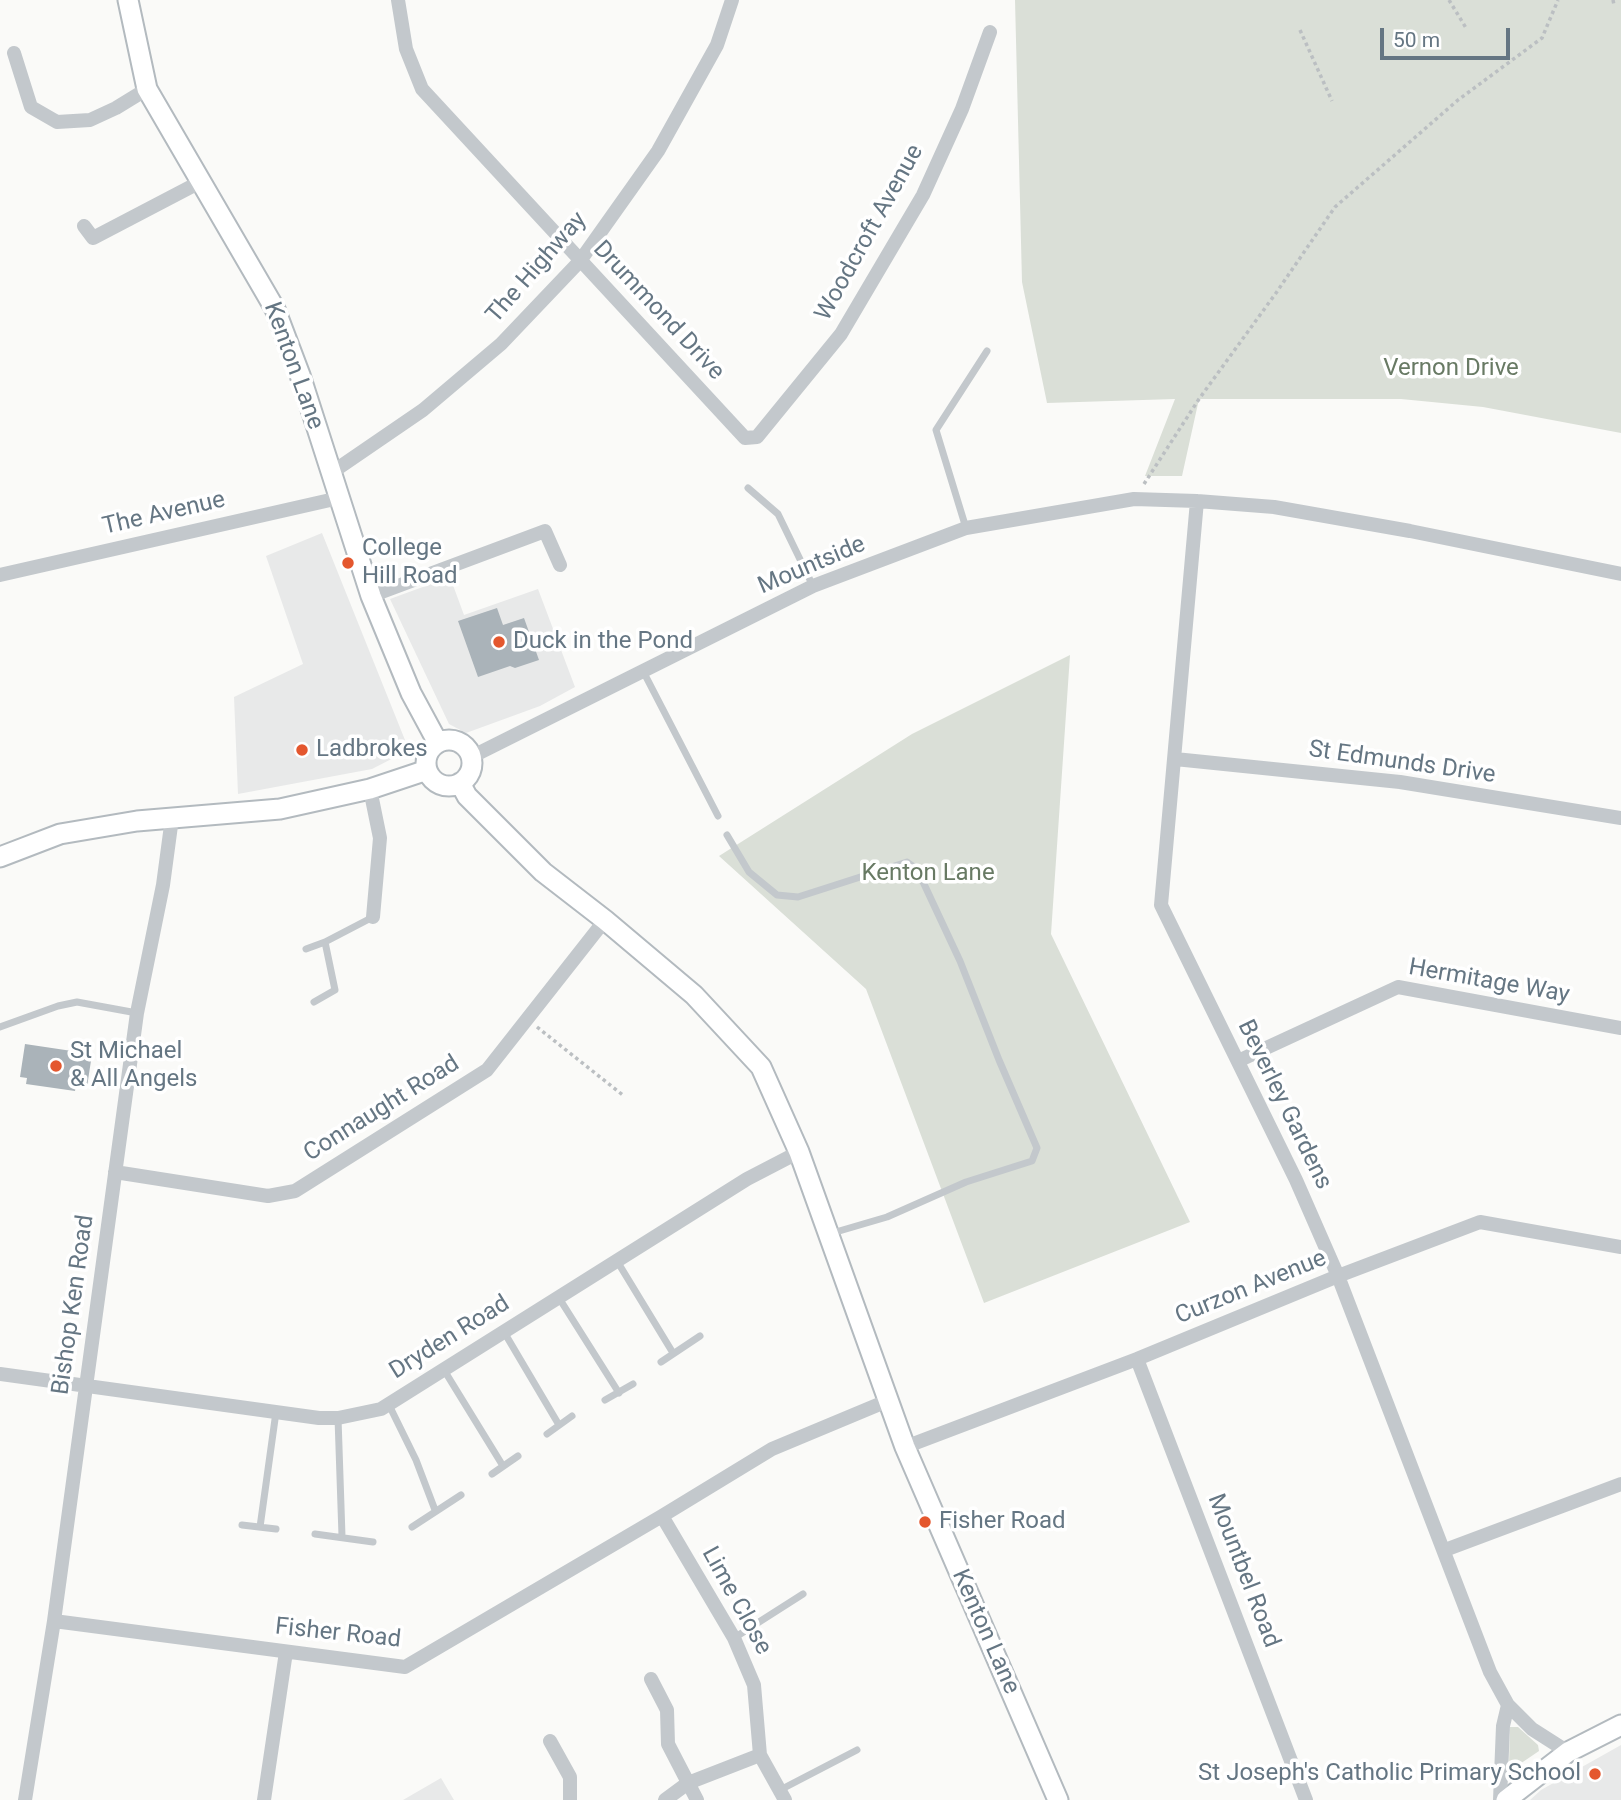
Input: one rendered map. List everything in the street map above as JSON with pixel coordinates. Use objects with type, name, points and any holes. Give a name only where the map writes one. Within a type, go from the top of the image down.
[{"type":"street","name":"Kenton Lane","points":[[128,0],[147,89],[275,309],[300,375],[371,596],[411,693],[438,743]]},
{"type":"street","name":"Drummond Drive","points":[[398,0],[406,49],[422,89],[745,438],[757,437]]},
{"type":"street","name":"The Highway","points":[[331,473],[423,410],[500,344],[580,261],[658,151],[717,46],[732,0]]},
{"type":"street","name":"Woodcroft Avenue","points":[[757,437],[841,334],[923,195],[962,109],[990,32]]},
{"type":"street","points":[[14,54],[31,107],[57,122],[90,120],[147,89]]},
{"type":"street","points":[[84,226],[93,238],[202,181]]},
{"type":"street","name":"The Avenue","points":[[0,575],[339,498]]},
{"type":"street","name":"Mountside","points":[[471,757],[813,586],[966,528],[1134,499],[1197,501]]},
{"type":"street","points":[[1197,501],[1273,507],[1410,531],[1621,574]]},
{"type":"street","name":"Beverley Gardens","points":[[1197,501],[1161,905],[1296,1180],[1338,1276],[1490,1672],[1508,1705],[1532,1729],[1569,1752]]},
{"type":"street","points":[[371,596],[545,531],[560,565]]},
{"type":"street","points":[[451,740],[458,742],[468,751],[471,757],[470,772],[460,783],[447,786],[440,784],[427,770],[426,757],[438,743],[451,740]]},
{"type":"street","name":"St Edmunds Drive","points":[[1175,759],[1400,782],[1621,818]]},
{"type":"street","points":[[0,857],[60,834],[137,821],[280,808],[370,789],[427,770]]},
{"type":"street","name":"Kenton Lane","points":[[460,783],[467,796],[543,872],[694,995],[761,1068],[799,1152],[905,1447],[1058,1800]]},
{"type":"street","points":[[370,789],[380,838],[373,916]]},
{"type":"street","name":"Bishop Ken Road","points":[[25,1800],[54,1621],[137,1013],[163,885],[173,818]]},
{"type":"street","name":"Connaught Road","points":[[115,1172],[268,1196],[295,1191],[487,1070],[605,920]]},
{"type":"street","name":"Hermitage Way","points":[[1237,1061],[1398,987],[1621,1028]]},
{"type":"street","name":"Dryden Road","points":[[0,1374],[86,1388],[319,1418],[338,1418],[381,1409],[747,1178],[799,1152]]},
{"type":"street","name":"Curzon Avenue","points":[[905,1447],[1137,1359],[1338,1276],[1480,1222],[1621,1247]]},
{"type":"street","name":"Mountbel Road","points":[[1137,1359],[1307,1800]]},
{"type":"street","name":"Fisher Road","points":[[54,1621],[405,1667],[772,1449],[887,1401]]},
{"type":"street","points":[[1445,1550],[1621,1484]]},
{"type":"street","name":"Lime Close","points":[[662,1516],[734,1637],[754,1685],[760,1755],[782,1795]]},
{"type":"street","points":[[264,1800],[286,1652]]},
{"type":"street","points":[[651,1679],[667,1710],[668,1744],[697,1800]]},
{"type":"street","points":[[1500,1800],[1503,1726],[1508,1705]]},
{"type":"street","points":[[1506,1800],[1569,1752],[1621,1725]]},
{"type":"street","points":[[550,1741],[570,1777],[570,1800]]},
{"type":"street","points":[[665,1800],[688,1783],[760,1755]]},
{"type":"lane","points":[[966,528],[936,430],[987,351]]},
{"type":"lane","points":[[748,488],[778,514],[813,586]]},
{"type":"lane","points":[[643,671],[718,816]]},
{"type":"lane","points":[[727,835],[749,872],[777,895],[798,897],[907,862],[917,869],[960,961],[1037,1148],[1032,1161],[967,1182],[887,1217],[828,1234]]},
{"type":"lane","points":[[306,949],[325,942],[373,916]]},
{"type":"lane","points":[[314,1002],[335,990],[325,942]]},
{"type":"lane","points":[[0,1027],[77,1002],[137,1013]]},
{"type":"lane","points":[[617,1260],[673,1353]]},
{"type":"lane","points":[[559,1297],[620,1393]]},
{"type":"lane","points":[[504,1332],[559,1424]]},
{"type":"lane","points":[[661,1362],[699,1336]]},
{"type":"lane","points":[[443,1370],[503,1466]]},
{"type":"lane","points":[[605,1400],[632,1384]]},
{"type":"lane","points":[[389,1404],[416,1460],[435,1510]]},
{"type":"lane","points":[[260,1527],[276,1412]]},
{"type":"lane","points":[[547,1434],[572,1416]]},
{"type":"lane","points":[[338,1418],[342,1536]]},
{"type":"lane","points":[[492,1474],[518,1456]]},
{"type":"lane","points":[[412,1527],[461,1495]]},
{"type":"lane","points":[[242,1525],[276,1529]]},
{"type":"lane","points":[[315,1534],[373,1542]]},
{"type":"lane","points":[[734,1637],[803,1594]]},
{"type":"lane","points":[[782,1795],[857,1749]]},
{"type":"path","points":[[1449,0],[1466,28]]},
{"type":"path","points":[[1134,499],[1199,398],[1335,207],[1458,100],[1542,38],[1558,0]]},
{"type":"path","points":[[1300,30],[1332,101]]},
{"type":"path","points":[[527,1019],[624,1096]]},
{"type":"shaded area","points":[[322,533],[409,750],[372,769],[238,794],[234,697],[303,664],[266,556]]},
{"type":"shaded area","points":[[450,577],[464,615],[538,589],[575,687],[540,706],[466,733],[449,724],[390,599]]},
{"type":"shaded area","name":"St Joseph's Catholic Primary School","points":[[1621,1745],[1621,1800],[1530,1800],[1541,1790]]},
{"type":"shaded area","points":[[441,1778],[454,1800],[403,1800]]},
{"type":"green space","name":"Vernon Drive","points":[[1015,0],[1621,0],[1621,433],[1483,407],[1401,399],[1199,399],[1182,476],[1145,476],[1175,399],[1047,403],[1022,282]]},
{"type":"green space","name":"Kenton Lane","points":[[1070,655],[1051,934],[1190,1222],[984,1303],[866,989],[719,856],[912,734]]},
{"type":"green space","points":[[1510,1727],[1518,1727],[1538,1745],[1539,1751],[1514,1768],[1509,1767]]},
{"type":"building","name":"Duck in the Pond","points":[[497,608],[503,625],[524,618],[539,660],[478,677],[458,621]]},
{"type":"building","name":"St Michael & All Angels","points":[[25,1044],[92,1054],[87,1087],[76,1085],[75,1091],[26,1084],[27,1078],[20,1077]]},
{"type":"place","name":"College Hill Road","points":[[348,563]]},
{"type":"place","name":"Duck in the Pond","points":[[499,642]]},
{"type":"place","name":"Ladbrokes","points":[[302,750]]},
{"type":"place","name":"St Michael & All Angels","points":[[56,1066]]},
{"type":"place","name":"Fisher Road","points":[[925,1522]]},
{"type":"place","name":"St Joseph's Catholic Primary School","points":[[1595,1774]]}]
